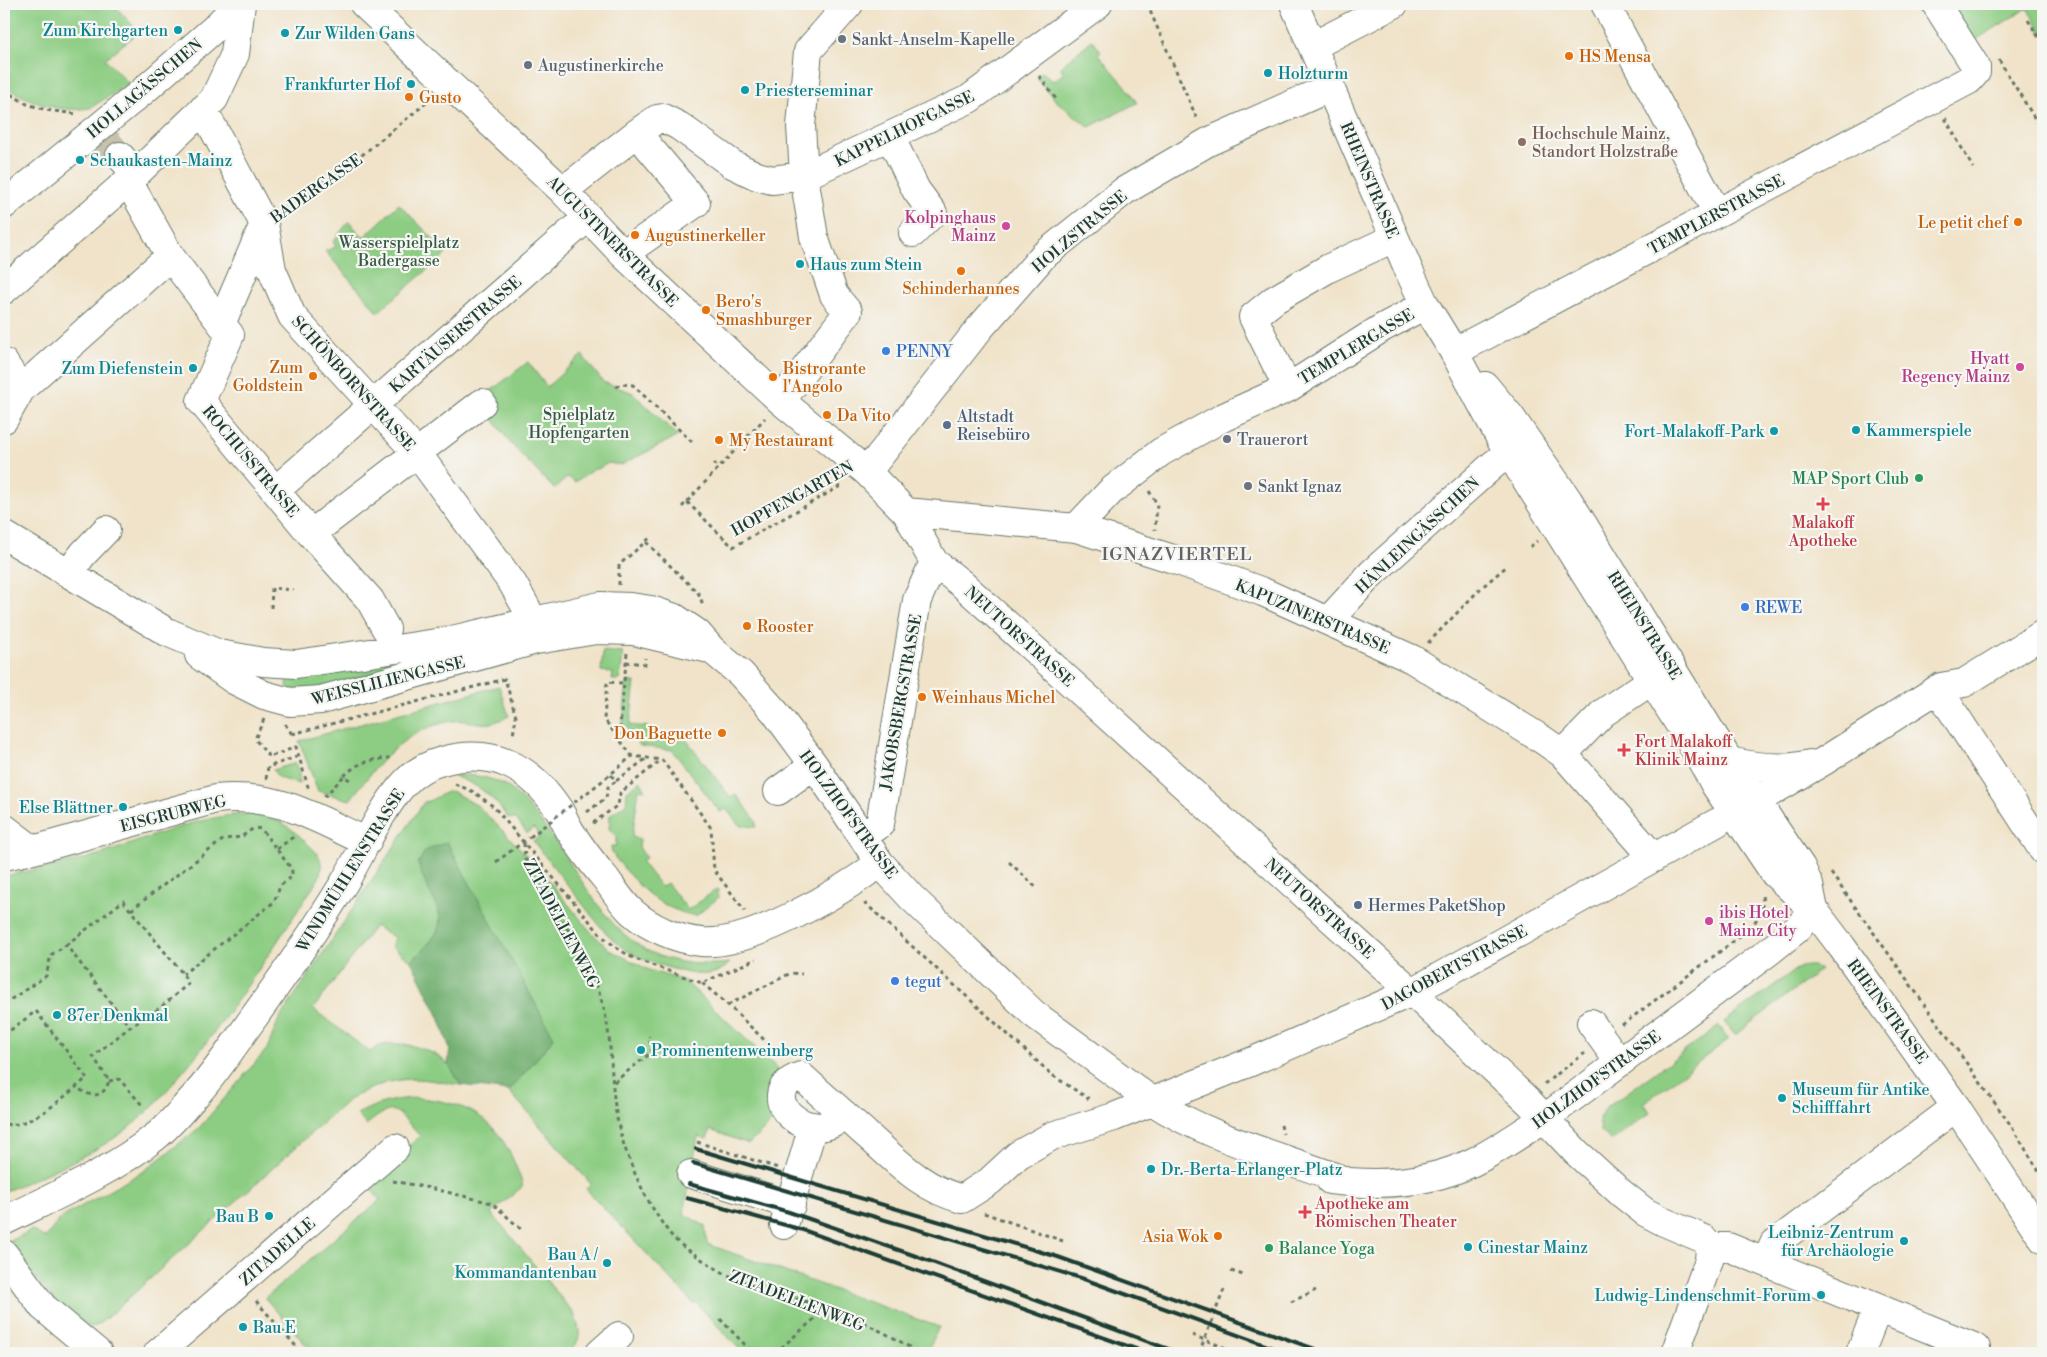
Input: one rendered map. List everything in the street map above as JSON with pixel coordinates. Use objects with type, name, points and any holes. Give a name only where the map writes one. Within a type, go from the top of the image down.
[{"type":"street","name":"HOLLAGÄSSCHEN","points":[[4,205],[116,155],[142,92],[215,28],[239,4]]},
{"type":"street","points":[[4,290],[116,155],[203,109],[214,98],[235,54],[239,4]]},
{"type":"street","points":[[781,401],[848,312],[834,295],[814,237],[804,176],[801,126],[808,51],[849,4]]},
{"type":"street","name":"KAPPELHOFGASSE","points":[[637,133],[657,119],[663,118],[679,126],[732,164],[757,176],[772,180],[804,176],[969,99],[1098,4]]},
{"type":"street","name":"RHEINSTRASSE","points":[[1294,4],[1331,86],[1394,238],[1425,304],[1454,352],[1509,454],[1775,874],[1814,910],[1911,1042],[2043,1239]]},
{"type":"street","points":[[1313,46],[1394,4]]},
{"type":"street","points":[[1605,4],[1717,213]]},
{"type":"street","points":[[1936,4],[1973,61],[1986,63]]},
{"type":"street","name":"AUGUSTINERSTRASSE","points":[[378,7],[414,52],[563,191],[623,254],[781,401],[867,472],[906,512],[934,562]]},
{"type":"street","name":"TEMPLERSTRASSE","points":[[1454,352],[1969,80],[1986,63]]},
{"type":"street","name":"HOLZSTRASSE","points":[[867,472],[979,329],[1043,256],[1124,191],[1208,142],[1331,86]]},
{"type":"street","name":"SCHÖNBORNSTRASSE","points":[[203,109],[264,224],[272,270],[292,316],[417,453],[513,584],[527,608],[534,631]]},
{"type":"street","points":[[563,191],[637,133],[696,203],[623,254]]},
{"type":"street","points":[[890,136],[916,190],[933,213],[913,233]]},
{"type":"street","name":"ROCHUSSTRASSE","points":[[116,155],[170,256],[230,335],[201,401],[311,534],[370,600],[386,629]]},
{"type":"street","name":"KARTÄUSERSTRASSE","points":[[276,490],[588,217]]},
{"type":"street","name":"BADERGASSE","points":[[222,322],[264,224]]},
{"type":"street","points":[[1288,388],[1254,317],[1274,300],[1329,268],[1394,238]]},
{"type":"street","points":[[4,419],[21,389],[170,256]]},
{"type":"street","name":"TEMPLERGASSE","points":[[1076,528],[1111,491],[1160,452],[1224,416],[1288,388],[1382,328],[1425,304]]},
{"type":"street","name":"RHEINSTRASSE","points":[[1454,352],[1510,416],[1545,465],[1729,761],[1736,812]]},
{"type":"street","points":[[4,364],[21,389]]},
{"type":"street","points":[[311,534],[482,403]]},
{"type":"street","name":"HÄNLEINGÄSSCHEN","points":[[1328,621],[1372,573],[1487,470],[1509,454]]},
{"type":"street","name":"KAPUZINERSTRASSE","points":[[906,512],[1076,528],[1263,592],[1328,621],[1412,660],[1544,740],[1563,754],[1654,858]]},
{"type":"street","points":[[69,573],[106,530]]},
{"type":"street","name":"WEISSLILIENGASSE","points":[[4,535],[69,573],[138,617],[167,632],[219,654],[256,661],[296,664],[443,642],[534,631]]},
{"type":"street","name":"JAKOBSBERGSTRASSE","points":[[864,837],[880,824],[917,600],[934,562]]},
{"type":"street","name":"NEUTORSTRASSE","points":[[934,562],[962,584],[1412,992],[1545,1118],[1576,1152],[1645,1212],[1704,1239],[1710,1247]]},
{"type":"street","name":"HOLZHOFSTRASSE","points":[[534,631],[617,630],[712,650],[741,674],[775,712],[814,765],[880,863],[911,897],[1034,1014],[1141,1105],[1196,1125],[1235,1142],[1314,1168],[1348,1182],[1394,1182],[1416,1179],[1452,1170],[1473,1162],[1515,1138],[1545,1118],[1767,952],[1797,929],[1814,910]]},
{"type":"street","name":"WEISSLILIENGASSE","points":[[167,632],[234,680],[264,695],[290,702],[321,700],[534,631]]},
{"type":"street","name":"DAGOBERTSTRASSE","points":[[972,1205],[990,1181],[1018,1156],[1052,1136],[1141,1105],[1253,1061],[1412,992],[1736,812],[1824,761],[1938,689],[1964,683],[2043,634]]},
{"type":"street","points":[[1563,754],[1603,713],[1651,681]]},
{"type":"street","points":[[1938,689],[2043,850]]},
{"type":"street","name":"WINDMÜHLENSTRASSE","points":[[4,1221],[117,1163],[156,1136],[194,1097],[225,1060],[333,900],[387,806],[404,783],[420,770],[446,760],[468,756],[495,758],[514,765],[546,793],[592,862],[630,910],[658,929],[688,940],[712,942],[732,940],[779,922],[849,886],[880,863]]},
{"type":"street","name":"DAGOBERTSTRASSE","points":[[1729,761],[1767,767],[1794,768],[1824,761]]},
{"type":"street","points":[[778,791],[814,765]]},
{"type":"street","name":"EISGRUBWEG","points":[[4,856],[33,850],[216,799],[239,797],[264,799],[288,806],[367,842]]},
{"type":"street","points":[[4,828],[33,850]]},
{"type":"street","points":[[1596,1031],[1620,1062]]},
{"type":"street","points":[[844,1114],[834,1123],[806,1125],[786,1113],[782,1103],[782,1090],[789,1081],[801,1076],[844,1114],[915,1178],[931,1188],[972,1205]]},
{"type":"street","points":[[1766,1262],[1774,1244],[1956,1107]]},
{"type":"street","points":[[691,1174],[787,1215],[813,1126]]},
{"type":"street","name":"ZITADELLE","points":[[158,1353],[395,1148]]},
{"type":"street","points":[[1674,1353],[1709,1260],[1710,1247],[1728,1247],[1976,1348]]},
{"type":"street","points":[[4,1254],[43,1307],[92,1349]]},
{"type":"street","points":[[1860,1353],[1878,1308]]},
{"type":"path","points":[[1147,4],[1208,142]]},
{"type":"path","points":[[2040,4],[2043,9]]},
{"type":"path","points":[[2028,20],[2043,44]]},
{"type":"path","points":[[2038,35],[2043,32]]},
{"type":"path","points":[[1986,63],[2043,132]]},
{"type":"path","name":"BADERGASSE","points":[[264,224],[273,215],[346,168],[450,84]]},
{"type":"path","points":[[4,90],[27,104],[46,110],[67,114],[83,114],[116,155]]},
{"type":"path","points":[[1934,98],[1973,168]]},
{"type":"path","points":[[616,387],[620,384],[633,386],[692,442]]},
{"type":"path","points":[[682,507],[781,401]]},
{"type":"path","points":[[714,463],[719,469]]},
{"type":"path","points":[[1136,471],[1157,504],[1153,553]]},
{"type":"path","name":"HOPFENGARTEN","points":[[687,502],[733,547],[867,472]]},
{"type":"path","points":[[618,589],[619,565],[651,538]]},
{"type":"path","points":[[646,542],[699,594],[703,605]]},
{"type":"path","points":[[1412,660],[1481,588],[1507,566]]},
{"type":"path","points":[[271,608],[272,588],[293,590]]},
{"type":"path","points":[[619,737],[628,649]]},
{"type":"path","points":[[626,662],[645,664],[646,654]]},
{"type":"path","points":[[292,734],[505,679],[516,717],[513,735]]},
{"type":"path","points":[[624,683],[607,682],[604,719],[632,756],[662,760],[712,828],[714,870],[746,913]]},
{"type":"path","points":[[260,730],[254,739],[269,757],[296,747],[310,793]]},
{"type":"path","points":[[265,781],[268,767],[299,756]]},
{"type":"path","points":[[496,862],[611,775],[632,756]]},
{"type":"path","points":[[320,801],[354,766],[390,758]]},
{"type":"path","points":[[585,814],[606,798],[608,787],[647,758]]},
{"type":"path","points":[[592,824],[618,805],[620,793],[662,760]]},
{"type":"path","points":[[611,775],[616,781]]},
{"type":"path","points":[[344,776],[350,780]]},
{"type":"path","name":"ZITADELLENWEG","points":[[453,783],[474,792],[494,807],[524,842],[525,859],[576,943],[592,974],[604,1009],[612,1052],[617,1119],[630,1160],[649,1202],[672,1236],[702,1260],[736,1278],[762,1290],[827,1308],[903,1342],[918,1353]]},
{"type":"path","points":[[131,910],[224,840],[241,837],[254,828],[261,829],[291,868],[292,877],[280,886],[274,902],[183,974]]},
{"type":"path","points":[[277,849],[297,834]]},
{"type":"path","points":[[1009,862],[1038,889]]},
{"type":"path","points":[[1826,866],[2012,1127],[2043,1178]]},
{"type":"path","points":[[4,1004],[46,976],[52,955],[123,901],[188,982],[187,987],[93,1056],[109,1081]]},
{"type":"path","points":[[866,904],[1052,1074],[1093,1104]]},
{"type":"path","points":[[1541,1086],[1596,1031],[1750,929],[1760,915]]},
{"type":"path","points":[[66,945],[130,1027]]},
{"type":"path","points":[[728,1005],[791,973],[802,974]]},
{"type":"path","points":[[702,983],[728,1005],[801,1076]]},
{"type":"path","points":[[4,1035],[36,1011],[87,1078],[31,1120],[19,1124],[4,1124]]},
{"type":"path","points":[[614,1083],[652,1052],[648,1036]]},
{"type":"path","points":[[109,1081],[119,1079],[142,1105]]},
{"type":"path","points":[[76,1087],[87,1095],[96,1095],[104,1091],[109,1081]]},
{"type":"path","points":[[697,1142],[800,1175]]},
{"type":"path","points":[[373,1168],[383,1180],[430,1188],[492,1203],[522,1230]]},
{"type":"path","points":[[972,1205],[1063,1241]]},
{"type":"path","points":[[1231,1271],[1243,1275]]},
{"type":"path","points":[[240,1283],[302,1353]]},
{"type":"path","points":[[1199,1353],[1226,1287]]},
{"type":"path","points":[[1291,1302],[1316,1290]]},
{"type":"path","points":[[775,1353],[827,1308]]},
{"type":"path","points":[[720,1319],[753,1353]]},
{"type":"path","points":[[1192,1335],[1239,1353]]},
{"type":"green space","points":[[4,4],[113,4],[139,32],[105,59],[129,84],[90,108],[78,109],[45,105],[24,97],[4,86]]},
{"type":"green space","points":[[1950,4],[2043,4],[2043,35],[2027,8],[1974,41]]},
{"type":"green space","points":[[1092,40],[1101,51],[1098,54],[1125,85],[1137,103],[1089,127],[1055,100],[1037,78],[1042,72],[1054,81],[1064,73],[1060,67]]},
{"type":"green space","name":"Wasserspielplatz Badergasse","points":[[399,204],[447,253],[378,312],[325,251],[336,247],[333,242],[349,221],[363,238]]},
{"type":"green space","name":"Spielplatz Hopfengarten","points":[[582,355],[603,382],[633,393],[678,436],[621,465],[608,463],[598,469],[594,469],[575,482],[568,477],[554,489],[511,444],[479,400],[528,362],[547,387]]},
{"type":"green space","points":[[603,651],[623,653],[620,680],[612,680],[613,673],[601,671]]},
{"type":"green space","points":[[432,655],[332,685],[287,694],[288,669]]},
{"type":"green space","points":[[627,682],[635,682],[630,725],[648,727],[648,734],[685,738],[731,798],[736,794],[756,821],[756,827],[739,825],[726,809],[720,812],[672,750],[640,746],[623,722]]},
{"type":"green space","points":[[499,686],[509,716],[491,723],[453,721],[420,731],[406,740],[382,761],[350,800],[318,791],[299,741]]},
{"type":"green space","points":[[296,763],[299,773],[299,784],[279,778],[273,770]]},
{"type":"green space","points":[[453,776],[478,776],[499,782],[515,792],[558,845],[612,923],[634,942],[659,956],[691,963],[730,963],[725,968],[713,973],[694,974],[655,964],[623,948],[602,928],[533,841],[540,836],[534,828],[527,833],[516,819],[508,818],[496,803],[478,787]]},
{"type":"green space","points":[[640,781],[646,790],[639,789],[632,837],[640,839],[639,847],[646,858],[641,861],[661,887],[667,883],[688,910],[717,889],[719,891],[716,893],[719,897],[696,916],[673,909],[654,898],[638,884],[612,852],[611,846],[616,846],[616,836],[609,829],[610,815],[626,804],[627,791]]},
{"type":"green space","points":[[451,791],[478,806],[512,840],[535,864],[591,932],[610,950],[651,971],[685,981],[782,1073],[769,1098],[773,1121],[749,1144],[710,1130],[707,1139],[698,1136],[684,1214],[705,1226],[707,1244],[939,1327],[927,1353],[743,1353],[696,1303],[694,1304],[586,1189],[591,1184],[509,1091],[554,1038],[423,878],[436,904],[440,923],[437,931],[423,950],[411,961],[391,946],[395,938],[375,926],[313,1009],[370,1052],[387,1044],[398,1044],[422,1048],[432,1053],[450,1067],[461,1085],[404,1079],[362,1092],[347,1101],[96,1326],[84,1327],[67,1315],[5,1243],[32,1230],[45,1238],[61,1218],[144,1171],[199,1128],[267,1049],[279,1019],[424,802]]},
{"type":"green space","points":[[246,814],[272,818],[298,834],[314,849],[321,861],[319,878],[225,1018],[191,1062],[149,1110],[130,1127],[92,1152],[4,1192],[4,876],[89,858],[173,829],[209,819]]},
{"type":"green space","points":[[447,842],[554,1038],[509,1091],[461,1085],[448,1063],[450,1049],[439,1017],[411,961],[427,946],[436,934],[440,924],[440,914],[418,864],[425,851]]},
{"type":"green space","points":[[1803,966],[1813,966],[1820,970],[1735,1035],[1724,1022]]},
{"type":"green space","points":[[1719,1026],[1729,1039],[1644,1103],[1650,1112],[1612,1141],[1601,1131],[1599,1118],[1606,1108]]},
{"type":"green space","points":[[417,1098],[439,1101],[473,1112],[498,1134],[507,1148],[516,1165],[523,1186],[491,1213],[574,1314],[579,1335],[577,1343],[570,1353],[313,1353],[265,1298],[380,1200],[366,1184],[420,1136],[395,1111],[384,1113],[366,1125],[357,1114],[386,1102]]},
{"type":"tunnel","points":[[102,136],[120,156]]},
{"type":"railway","points":[[696,1149],[1058,1257],[1326,1353]]},
{"type":"railway","points":[[693,1163],[1081,1278],[1287,1353]]},
{"type":"railway","points":[[689,1184],[789,1212],[913,1255],[1179,1353]]},
{"type":"railway","points":[[687,1198],[803,1230],[1147,1353]]},
{"type":"place","name":"Zum Kirchgarten","points":[[178,30]]},
{"type":"place","name":"Zur Wilden Gans","points":[[285,33]]},
{"type":"place","name":"Sankt-Anselm-Kapelle","points":[[842,39]]},
{"type":"place","name":"HS Mensa","points":[[1569,56]]},
{"type":"place","name":"Augustinerkirche","points":[[528,65]]},
{"type":"place","name":"Holzturm","points":[[1268,73]]},
{"type":"place","name":"Frankfurter Hof","points":[[411,84]]},
{"type":"place","name":"Priesterseminar","points":[[745,90]]},
{"type":"place","name":"Gusto","points":[[409,97]]},
{"type":"place","name":"Hochschule Mainz, Standort Holzstraße","points":[[1522,142]]},
{"type":"place","name":"Schaukasten-Mainz","points":[[80,160]]},
{"type":"place","name":"Le petit chef","points":[[2018,222]]},
{"type":"place","name":"Kolpinghaus Mainz","points":[[1006,226]]},
{"type":"place","name":"Augustinerkeller","points":[[635,235]]},
{"type":"place","name":"Haus zum Stein","points":[[800,264]]},
{"type":"place","name":"Schinderhannes","points":[[961,271]]},
{"type":"place","name":"Bero's Smashburger","points":[[706,310]]},
{"type":"place","name":"PENNY","points":[[886,351]]},
{"type":"place","name":"Hyatt Regency Mainz","points":[[2020,367]]},
{"type":"place","name":"Zum Diefenstein","points":[[193,368]]},
{"type":"place","name":"Zum Goldstein","points":[[313,376]]},
{"type":"place","name":"Bistrorante l'Angolo","points":[[773,377]]},
{"type":"place","name":"Da Vito","points":[[827,415]]},
{"type":"place","name":"Altstadt Reisebüro","points":[[947,425]]},
{"type":"place","name":"Kammerspiele","points":[[1856,430]]},
{"type":"place","name":"Fort-Malakoff-Park","points":[[1774,431]]},
{"type":"place","name":"Trauerort","points":[[1227,439]]},
{"type":"place","name":"My Restaurant","points":[[719,440]]},
{"type":"place","name":"MAP Sport Club","points":[[1919,478]]},
{"type":"place","name":"Sankt Ignaz","points":[[1248,486]]},
{"type":"place","name":"Malakoff Apotheke","points":[[1823,504]]},
{"type":"place","name":"REWE","points":[[1745,607]]},
{"type":"place","name":"Rooster","points":[[747,626]]},
{"type":"place","name":"Weinhaus Michel","points":[[922,697]]},
{"type":"place","name":"Don Baguette","points":[[722,733]]},
{"type":"place","name":"Fort Malakoff Klinik Mainz","points":[[1624,750]]},
{"type":"place","name":"Else Blättner","points":[[123,807]]},
{"type":"place","name":"Hermes PaketShop","points":[[1358,905]]},
{"type":"place","name":"ibis Hotel Mainz City","points":[[1709,921]]},
{"type":"place","name":"tegut","points":[[895,981]]},
{"type":"place","name":"87er Denkmal","points":[[57,1015]]},
{"type":"place","name":"Prominentenweinberg","points":[[641,1050]]},
{"type":"place","name":"Museum für Antike Schifffahrt","points":[[1782,1098]]},
{"type":"place","name":"Dr.-Berta-Erlanger-Platz","points":[[1151,1169]]},
{"type":"place","name":"Apotheke am Römischen Theater","points":[[1305,1212]]},
{"type":"place","name":"Bau B","points":[[269,1216]]},
{"type":"place","name":"Asia Wok","points":[[1218,1236]]},
{"type":"place","name":"Leibniz-Zentrum für Archäologie","points":[[1904,1241]]},
{"type":"place","name":"Cinestar Mainz","points":[[1468,1247]]},
{"type":"place","name":"Balance Yoga","points":[[1269,1248]]},
{"type":"place","name":"Bau A / Kommandantenbau","points":[[607,1263]]},
{"type":"place","name":"Ludwig-Lindenschmit-Forum","points":[[1821,1295]]},
{"type":"place","name":"Bau E","points":[[243,1327]]},
{"type":"district","name":"IGNAZVIERTEL","points":[[1177,554]]}]
